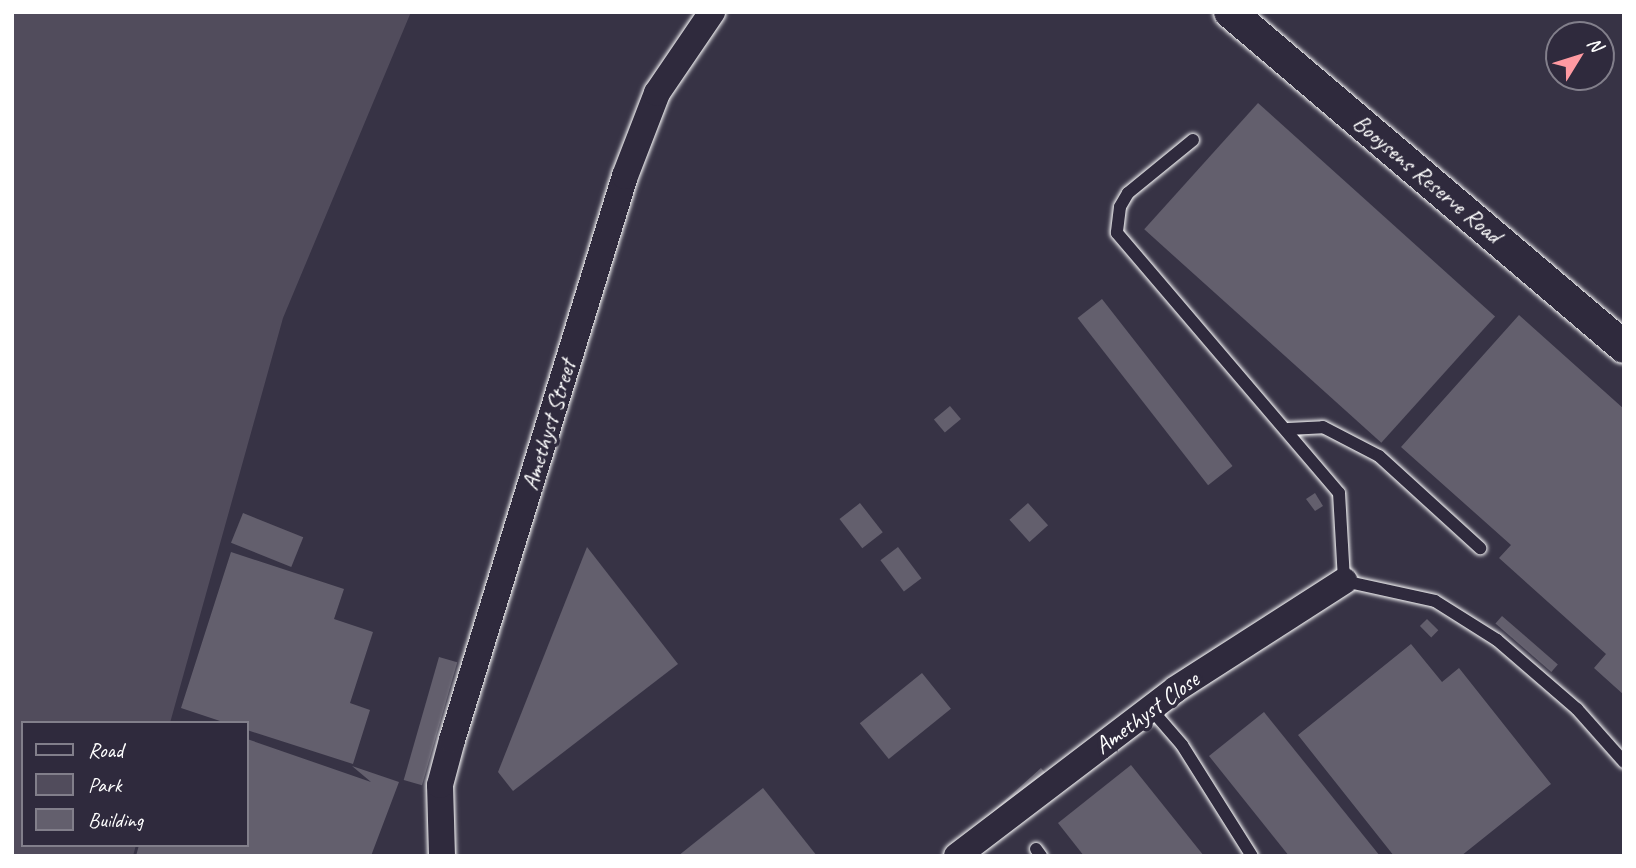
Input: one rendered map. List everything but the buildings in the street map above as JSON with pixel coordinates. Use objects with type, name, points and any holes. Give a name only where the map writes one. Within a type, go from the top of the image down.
[{"type":"street","name":"Amethyst Street","points":[[442,856],[440,785],[449,751],[625,176],[657,93],[712,12]]},
{"type":"street","name":"Booysens Reserve Road","points":[[1230,12],[1624,346]]},
{"type":"street","name":"Amethyst Close","points":[[957,856],[1150,708],[1344,581]]},
{"type":"lane","points":[[1193,140],[1128,193],[1120,207],[1117,233],[1174,302],[1288,429],[1339,493],[1344,581],[1435,601],[1497,640],[1577,709],[1624,762]]},
{"type":"lane","points":[[1288,429],[1323,427],[1379,456],[1480,548]]},
{"type":"lane","points":[[1150,708],[1182,745],[1252,856]]},
{"type":"green space","points":[[12,12],[411,12],[283,318],[171,721],[21,721],[21,847],[135,847],[133,856],[12,856]]}]
